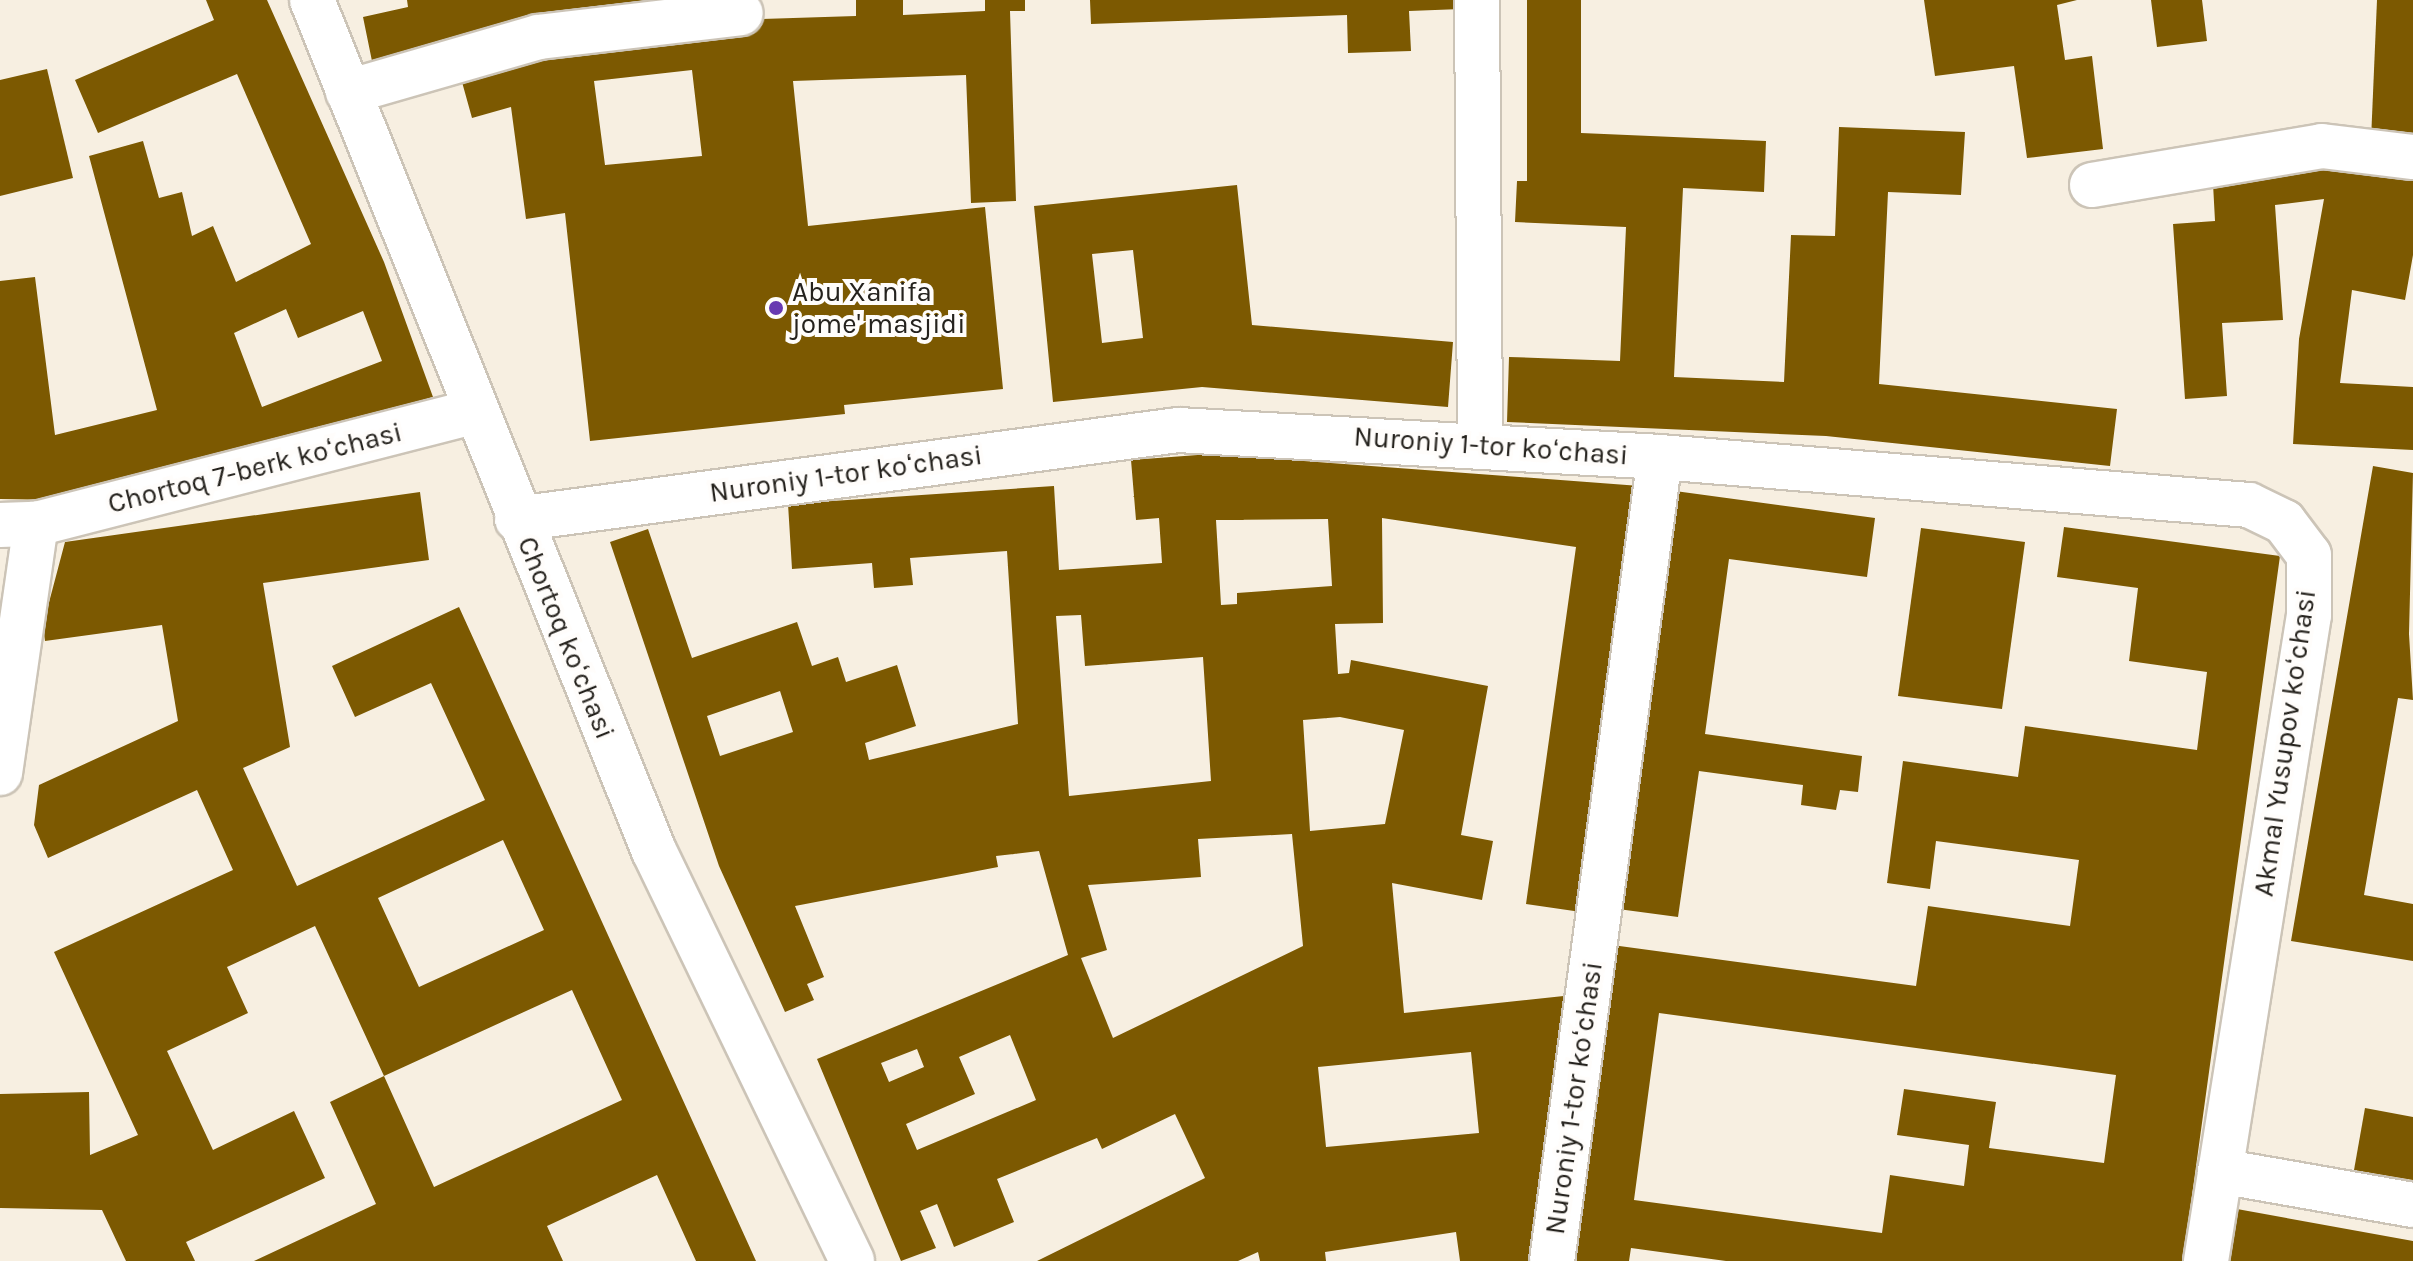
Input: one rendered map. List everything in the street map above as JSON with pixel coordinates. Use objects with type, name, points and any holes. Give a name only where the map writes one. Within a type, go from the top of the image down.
[{"type":"street","name":"Chortoq koʻchasi","points":[[312,0],[473,412],[654,851],[852,1261]]},
{"type":"street","points":[[1477,0],[1480,444]]},
{"type":"street","points":[[348,92],[538,37],[741,13]]},
{"type":"street","points":[[2092,185],[2322,146],[2413,157]]},
{"type":"street","name":"Chortoq 7-berk koʻchasi","points":[[0,773],[18,524],[473,412]]},
{"type":"street","name":"Nuroniy 1-tor koʻchasi","points":[[517,519],[1154,432],[1233,430],[1660,457],[1552,1261]]},
{"type":"street","name":"Akmal Yusupov koʻchasi","points":[[1660,457],[2249,505],[2284,522],[2309,555],[2309,615],[2206,1261]]},
{"type":"street","points":[[2220,1171],[2413,1205]]},
{"type":"building","points":[[206,0],[267,0],[384,262],[433,397],[225,460],[62,500],[0,499],[0,281],[35,277],[55,435],[157,410],[89,156],[143,141],[159,198],[182,192],[192,236],[213,226],[236,282],[311,244],[237,74],[98,133],[75,80],[214,20]],"holes":[[[286,309],[298,338],[363,311],[382,361],[262,407],[234,333]]]},
{"type":"building","points":[[407,0],[690,0],[373,66],[363,17],[408,7]]},
{"type":"building","points":[[856,0],[903,0],[903,15],[985,11],[985,0],[1025,0],[1025,11],[1010,11],[1016,201],[971,203],[966,75],[793,81],[808,226],[985,207],[1003,389],[844,405],[845,414],[590,441],[565,213],[526,219],[511,107],[472,118],[457,64],[733,20],[856,16]],"holes":[[[692,70],[702,156],[605,165],[594,81]]]},
{"type":"building","points":[[1090,0],[1461,0],[1461,9],[1409,11],[1411,51],[1348,53],[1347,15],[1091,24]]},
{"type":"building","points":[[1527,0],[1581,0],[1581,133],[1766,141],[1764,192],[1683,188],[1674,377],[1784,382],[1791,235],[1835,236],[1839,127],[1965,132],[1961,195],[1888,192],[1879,384],[2117,409],[2110,466],[1826,436],[1507,422],[1509,357],[1620,361],[1626,227],[1515,222],[1517,181],[1527,181]]},
{"type":"building","points":[[1924,0],[2077,0],[2057,5],[2065,60],[2092,56],[2103,149],[2027,158],[2014,66],[1935,76]]},
{"type":"building","points":[[2151,0],[2202,0],[2207,41],[2157,47]]},
{"type":"building","points":[[2377,0],[2413,0],[2413,147],[2371,140]]},
{"type":"building","points":[[47,69],[73,178],[0,196],[0,80]]},
{"type":"building","points":[[2212,165],[2413,165],[2413,255],[2405,300],[2352,290],[2340,383],[2413,387],[2413,450],[2293,444],[2299,339],[2324,199],[2275,205],[2283,320],[2222,323],[2227,396],[2185,399],[2173,224],[2215,221]]},
{"type":"building","points":[[1237,185],[1252,325],[1453,342],[1448,407],[1202,387],[1053,402],[1034,206]],"holes":[[[1133,250],[1143,338],[1102,343],[1092,254]]]},
{"type":"building","points":[[1211,454],[1640,486],[1581,912],[1526,904],[1576,547],[1382,518],[1383,623],[1335,624],[1338,674],[1349,673],[1351,660],[1488,686],[1461,835],[1493,841],[1482,900],[1392,883],[1404,1013],[1573,995],[1531,1261],[1460,1261],[1456,1232],[1325,1252],[1326,1261],[1260,1261],[1258,1252],[1238,1261],[1037,1261],[1205,1178],[1175,1114],[1102,1149],[1097,1138],[997,1179],[1014,1222],[954,1247],[937,1204],[920,1211],[936,1248],[901,1261],[817,1059],[1068,955],[1039,851],[996,856],[998,867],[795,906],[824,977],[807,984],[814,1000],[785,1012],[719,866],[610,542],[648,529],[692,658],[797,622],[812,666],[838,657],[846,682],[897,665],[916,726],[865,743],[869,760],[1018,724],[1007,551],[910,558],[913,585],[874,588],[872,563],[792,569],[788,504],[1054,486],[1059,570],[1162,563],[1159,518],[1136,520],[1131,460]],"holes":[[[1328,519],[1332,586],[1237,593],[1237,604],[1221,605],[1216,520]],[[1081,615],[1085,666],[1203,657],[1211,781],[1069,796],[1056,616]],[[780,691],[793,732],[720,756],[707,716]],[[1340,717],[1404,730],[1385,824],[1310,831],[1303,720]],[[1292,834],[1303,946],[1113,1038],[1081,958],[1107,950],[1088,885],[1201,877],[1198,839]],[[1010,1035],[1036,1100],[917,1150],[906,1124],[975,1094],[959,1057]],[[917,1049],[924,1067],[889,1082],[881,1063]],[[1471,1052],[1479,1133],[1326,1147],[1318,1067]]]},
{"type":"building","points":[[2373,466],[2413,473],[2409,634],[2413,700],[2398,698],[2364,895],[2413,904],[2413,961],[2291,941]]},
{"type":"building","points":[[1675,491],[1875,518],[1867,577],[1729,559],[1705,734],[1862,756],[1858,792],[1840,790],[1836,810],[1801,805],[1803,785],[1699,771],[1678,917],[1618,909]]},
{"type":"building","points":[[420,492],[429,560],[263,583],[290,747],[243,768],[297,886],[485,800],[431,683],[355,717],[332,666],[459,607],[756,1261],[696,1261],[657,1175],[547,1226],[563,1261],[254,1261],[376,1204],[330,1102],[384,1076],[315,926],[227,967],[248,1013],[167,1051],[213,1150],[294,1111],[325,1178],[186,1242],[195,1261],[126,1261],[102,1210],[0,1208],[0,1094],[89,1092],[90,1155],[138,1135],[54,952],[233,870],[197,790],[48,858],[34,825],[39,785],[178,721],[162,625],[45,641],[43,625],[65,542]],"holes":[[[503,840],[544,930],[419,987],[378,898]],[[572,990],[622,1100],[434,1187],[384,1076]]]},
{"type":"building","points":[[2064,527],[2280,556],[2183,1261],[1726,1261],[1631,1248],[1629,1261],[1569,1261],[1612,945],[1916,986],[1928,906],[2070,926],[2079,860],[1936,841],[1930,889],[1887,883],[1903,761],[2018,777],[2025,726],[2197,750],[2207,672],[2129,661],[2138,588],[2057,577]],"holes":[[[1659,1013],[2116,1075],[2104,1163],[1989,1148],[1996,1102],[1904,1089],[1897,1135],[1969,1145],[1964,1186],[1890,1175],[1882,1233],[1634,1200]]]},
{"type":"building","points":[[1921,528],[2025,542],[2002,709],[1898,696]]},
{"type":"building","points":[[2365,1108],[2413,1117],[2413,1180],[2354,1170]]},
{"type":"building","points":[[2237,1209],[2413,1241],[2413,1261],[2228,1261]]},
{"type":"place","name":"Abu Xanifa jome' masjidi","points":[[776,308]]}]
